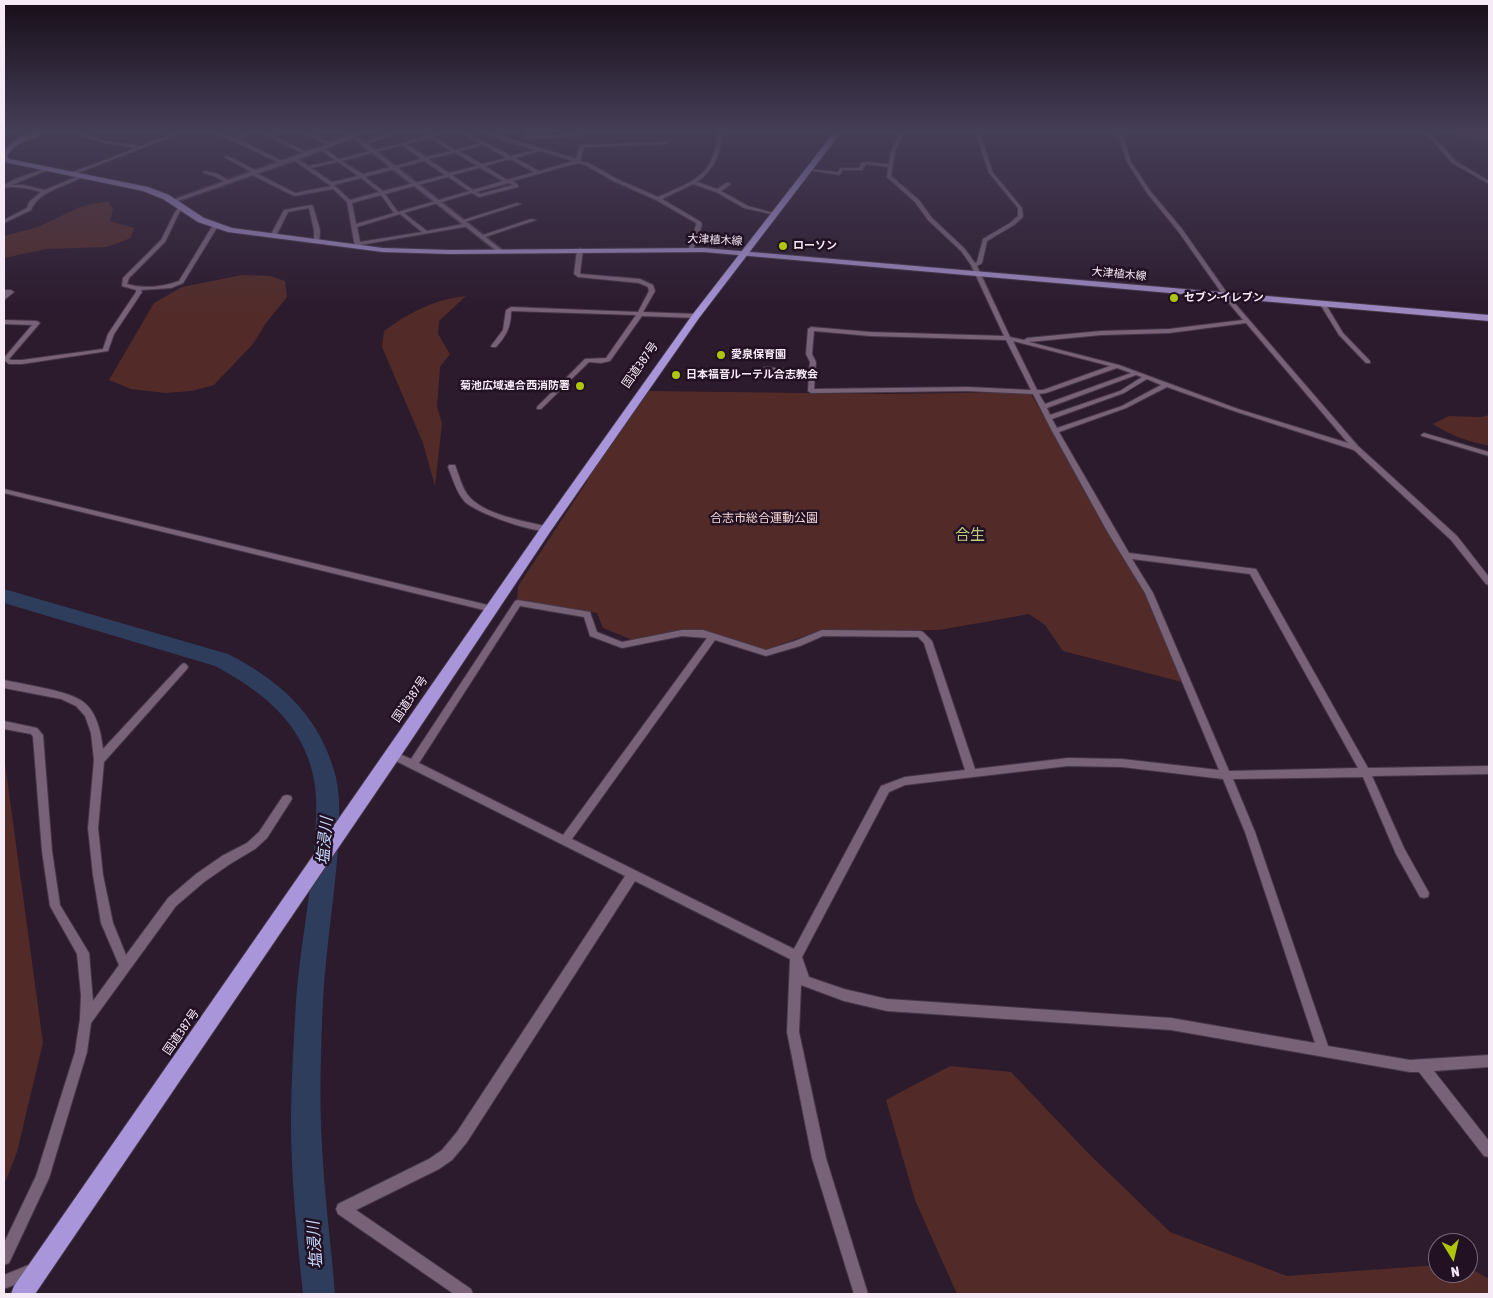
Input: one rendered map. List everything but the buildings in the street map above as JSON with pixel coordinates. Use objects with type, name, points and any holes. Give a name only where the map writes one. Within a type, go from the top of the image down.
[{"type":"highway","name":"国道387号","points":[[22,1294],[546,529],[696,316],[792,192]]},
{"type":"main road","name":"大津植木線","points":[[154,192],[215,226],[272,236],[405,252],[690,250],[744,253],[1489,318]]},
{"type":"street","points":[[4,222],[23,213],[36,198],[45,192]]},
{"type":"street","points":[[172,201],[200,192]]},
{"type":"street","points":[[288,192],[294,195],[307,192]]},
{"type":"street","points":[[339,192],[349,202],[358,246],[466,223],[519,204]]},
{"type":"street","points":[[349,202],[387,192]]},
{"type":"street","points":[[425,192],[500,251]]},
{"type":"street","points":[[354,226],[474,192],[482,196],[497,192]]},
{"type":"street","points":[[642,192],[700,223],[690,250]]},
{"type":"street","points":[[658,199],[673,192]]},
{"type":"street","points":[[719,192],[746,207],[775,214]]},
{"type":"street","points":[[907,192],[916,200],[930,219],[963,250],[974,264],[979,278],[1048,418],[1110,531],[1150,593],[1250,832],[1324,1051]]},
{"type":"street","points":[[974,264],[979,263],[985,240],[1012,224],[1021,216],[1020,208],[1007,192]]},
{"type":"street","points":[[1149,192],[1180,230],[1226,295],[1322,411],[1356,448],[1454,538],[1489,582]]},
{"type":"street","points":[[382,193],[399,214],[426,233]]},
{"type":"street","points":[[272,236],[286,211],[311,206],[313,207],[317,230],[317,242]]},
{"type":"street","points":[[182,207],[176,212],[163,241],[126,278],[124,285],[138,289],[171,286],[181,282],[215,226]]},
{"type":"street","points":[[483,236],[533,220]]},
{"type":"street","points":[[539,408],[587,360],[608,360],[640,313],[652,290],[651,286],[640,281],[580,276],[577,274],[580,250]]},
{"type":"street","points":[[4,322],[37,323],[6,359],[9,362],[22,362],[106,350],[111,334],[139,292],[138,289]]},
{"type":"street","points":[[4,292],[12,292],[4,298]]},
{"type":"street","points":[[1323,304],[1341,334],[1368,362]]},
{"type":"street","points":[[494,346],[508,327],[508,311],[511,309],[696,316]]},
{"type":"street","points":[[1019,341],[1101,333],[1169,331],[1247,321]]},
{"type":"street","points":[[1118,366],[1044,392],[967,389],[811,391],[813,362],[809,354],[811,329],[870,334],[1008,338],[1118,366],[1236,410],[1356,448]]},
{"type":"street","points":[[766,367],[811,372]]},
{"type":"street","points":[[1043,407],[1137,373]]},
{"type":"street","points":[[1048,418],[1122,392],[1147,377]]},
{"type":"street","points":[[1055,431],[1124,407],[1167,384]]},
{"type":"street","points":[[1424,435],[1489,454]]},
{"type":"street","points":[[452,467],[456,480],[466,499],[474,506],[518,522],[546,529]]},
{"type":"street","points":[[4,491],[492,609]]},
{"type":"street","points":[[1127,556],[1253,571],[1364,771],[1400,851],[1424,893]]},
{"type":"street","points":[[413,764],[518,603],[586,614],[593,634],[622,645],[682,633],[703,633],[766,652],[797,644],[822,633],[920,634],[928,641],[971,772]]},
{"type":"street","points":[[565,841],[713,636]]},
{"type":"street","points":[[100,760],[184,667]]},
{"type":"street","points":[[4,684],[62,696],[79,703],[89,714],[96,733],[100,760],[94,828],[98,875],[107,923],[125,966]]},
{"type":"street","points":[[4,725],[34,731],[38,735],[47,850],[55,906],[83,953],[87,995],[82,1052],[42,1178],[4,1258]]},
{"type":"street","points":[[393,755],[796,956],[806,981],[844,995],[887,1005],[1170,1024],[1410,1066],[1489,1061]]},
{"type":"street","points":[[861,1294],[820,1158],[793,1032],[796,956],[885,789],[905,781],[1068,762],[1122,763],[1225,775],[1489,770]]},
{"type":"street","points":[[86,1019],[172,902],[207,873],[252,846],[263,835],[287,799]]},
{"type":"street","points":[[466,1294],[343,1209],[434,1164],[447,1155],[462,1137],[632,874]]},
{"type":"street","points":[[1422,1065],[1489,1151]]},
{"type":"street","points":[[4,1282],[41,1267]]},
{"type":"green space","points":[[108,201],[113,209],[110,221],[134,228],[131,238],[107,247],[46,249],[4,258],[4,236],[38,227],[82,206]]},
{"type":"green space","points":[[242,275],[270,276],[285,281],[287,297],[266,323],[253,344],[214,385],[192,391],[165,393],[131,389],[109,380],[154,303],[182,287]]},
{"type":"green space","points":[[466,296],[439,321],[438,334],[450,354],[440,367],[437,406],[442,424],[435,486],[423,443],[382,347],[384,331],[422,308],[443,300]]},
{"type":"green space","name":"合志市総合運動公園","points":[[648,391],[885,394],[1030,392],[1106,531],[1145,594],[1182,682],[1063,651],[1045,625],[1029,614],[940,630],[821,630],[765,650],[706,631],[672,632],[633,640],[603,628],[597,613],[517,601],[518,586],[588,480],[585,480],[601,460]]},
{"type":"green space","points":[[1489,415],[1489,446],[1460,438],[1433,424],[1449,416],[1481,417]]},
{"type":"green space","points":[[4,756],[43,1043],[17,1152],[4,1185]]},
{"type":"green space","points":[[950,1066],[1011,1072],[1089,1154],[1170,1232],[1287,1276],[1428,1266],[1428,1283],[1478,1283],[1478,1273],[1489,1279],[1489,1294],[957,1294],[915,1200],[886,1100]]},
{"type":"waterway","name":"塩浸川","points":[[4,596],[221,660],[255,679],[284,702],[296,715],[315,747],[325,776],[328,805],[325,864],[311,980],[306,1090],[308,1164],[319,1294]]},
{"type":"place","name":"ローソン","points":[[783,246]]},
{"type":"place","name":"セブン-イレブン","points":[[1174,298]]},
{"type":"place","name":"愛泉保育園","points":[[721,355]]},
{"type":"place","name":"日本福音ルーテル合志教会","points":[[676,375]]},
{"type":"place","name":"菊池広域連合西消防署","points":[[580,386]]},
{"type":"district","name":"合生","points":[[970,535]]}]
